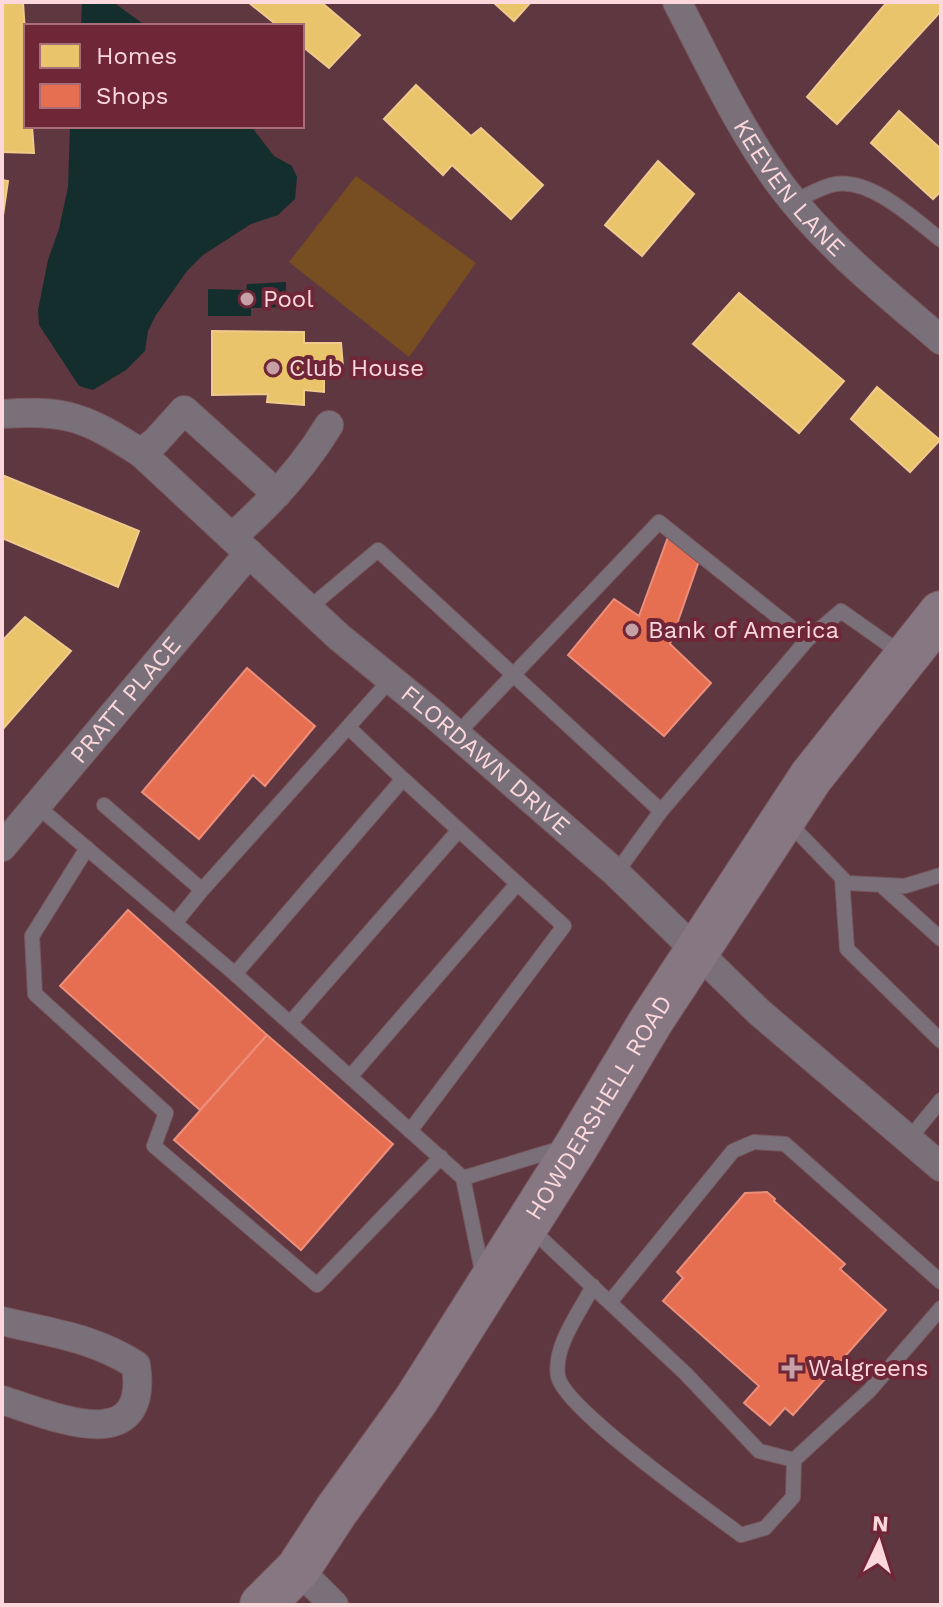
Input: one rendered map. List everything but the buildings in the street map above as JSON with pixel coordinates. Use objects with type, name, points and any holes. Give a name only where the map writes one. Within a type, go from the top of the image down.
[{"type":"main road","name":"HOWDERSHELL ROAD","points":[[262,1605],[298,1569],[416,1400],[651,1021],[811,777],[940,617]]},
{"type":"street","name":"KEEVEN LANE","points":[[677,2],[739,121],[794,201],[867,276],[941,340]]},
{"type":"street","points":[[141,453],[184,410],[277,494]]},
{"type":"street","name":"FLORDAWN DRIVE","points":[[2,414],[43,411],[73,417],[106,430],[141,453],[309,608],[616,873],[759,1012],[941,1167]]},
{"type":"street","name":"PRATT PLACE","points":[[2,847],[241,545],[277,494],[314,450],[329,425]]},
{"type":"street","points":[[2,1321],[87,1340],[113,1350],[136,1365],[140,1389],[132,1411],[117,1423],[91,1424],[2,1400]]},
{"type":"street","points":[[298,1569],[334,1605]]},
{"type":"lane","points":[[794,201],[835,184],[856,185],[892,202],[941,240]]},
{"type":"lane","points":[[457,734],[659,522],[807,640]]},
{"type":"lane","points":[[309,608],[378,550],[661,811]]},
{"type":"lane","points":[[616,873],[661,811],[807,640],[841,611],[906,656]]},
{"type":"lane","points":[[175,923],[391,679]]},
{"type":"lane","points":[[348,727],[564,926],[410,1131]]},
{"type":"lane","points":[[235,974],[403,779]]},
{"type":"lane","points":[[104,805],[202,890]]},
{"type":"lane","points":[[37,806],[235,974],[463,1178],[485,1290]]},
{"type":"lane","points":[[785,819],[847,883],[905,886],[941,875]]},
{"type":"lane","points":[[290,1023],[459,830]]},
{"type":"lane","points":[[87,848],[32,936],[35,994],[166,1113],[154,1146],[317,1285],[441,1157]]},
{"type":"lane","points":[[842,878],[847,949],[941,1041]]},
{"type":"lane","points":[[350,1077],[517,884]]},
{"type":"lane","points":[[881,885],[941,939]]},
{"type":"lane","points":[[909,1139],[941,1100]]},
{"type":"lane","points":[[610,1302],[733,1151],[754,1142],[785,1144],[941,1282]]},
{"type":"lane","points":[[463,1178],[578,1143]]},
{"type":"lane","points":[[527,1225],[686,1374],[759,1451],[794,1460]]},
{"type":"lane","points":[[593,1286],[561,1350],[558,1377],[570,1400],[741,1535],[765,1528],[793,1497],[794,1460],[870,1390],[941,1308]]},
{"type":"shaded area","points":[[356,176],[476,263],[409,357],[289,262]]},
{"type":"water","points":[[82,2],[113,2],[143,24],[81,24]]},
{"type":"water","points":[[70,128],[253,128],[274,156],[292,166],[297,177],[295,199],[278,215],[251,224],[203,255],[187,271],[156,315],[148,331],[145,351],[126,370],[93,390],[79,386],[39,325],[38,310],[48,260],[59,229],[68,187]]},
{"type":"water","name":"Pool","points":[[286,282],[286,307],[251,308],[251,316],[208,316],[208,289],[246,290],[247,284]]},
{"type":"place","name":"Pool","points":[[247,299]]},
{"type":"place","name":"Club House","points":[[273,368]]},
{"type":"place","name":"Bank of America","points":[[632,630]]},
{"type":"place","name":"Walgreens","points":[[792,1368]]}]
